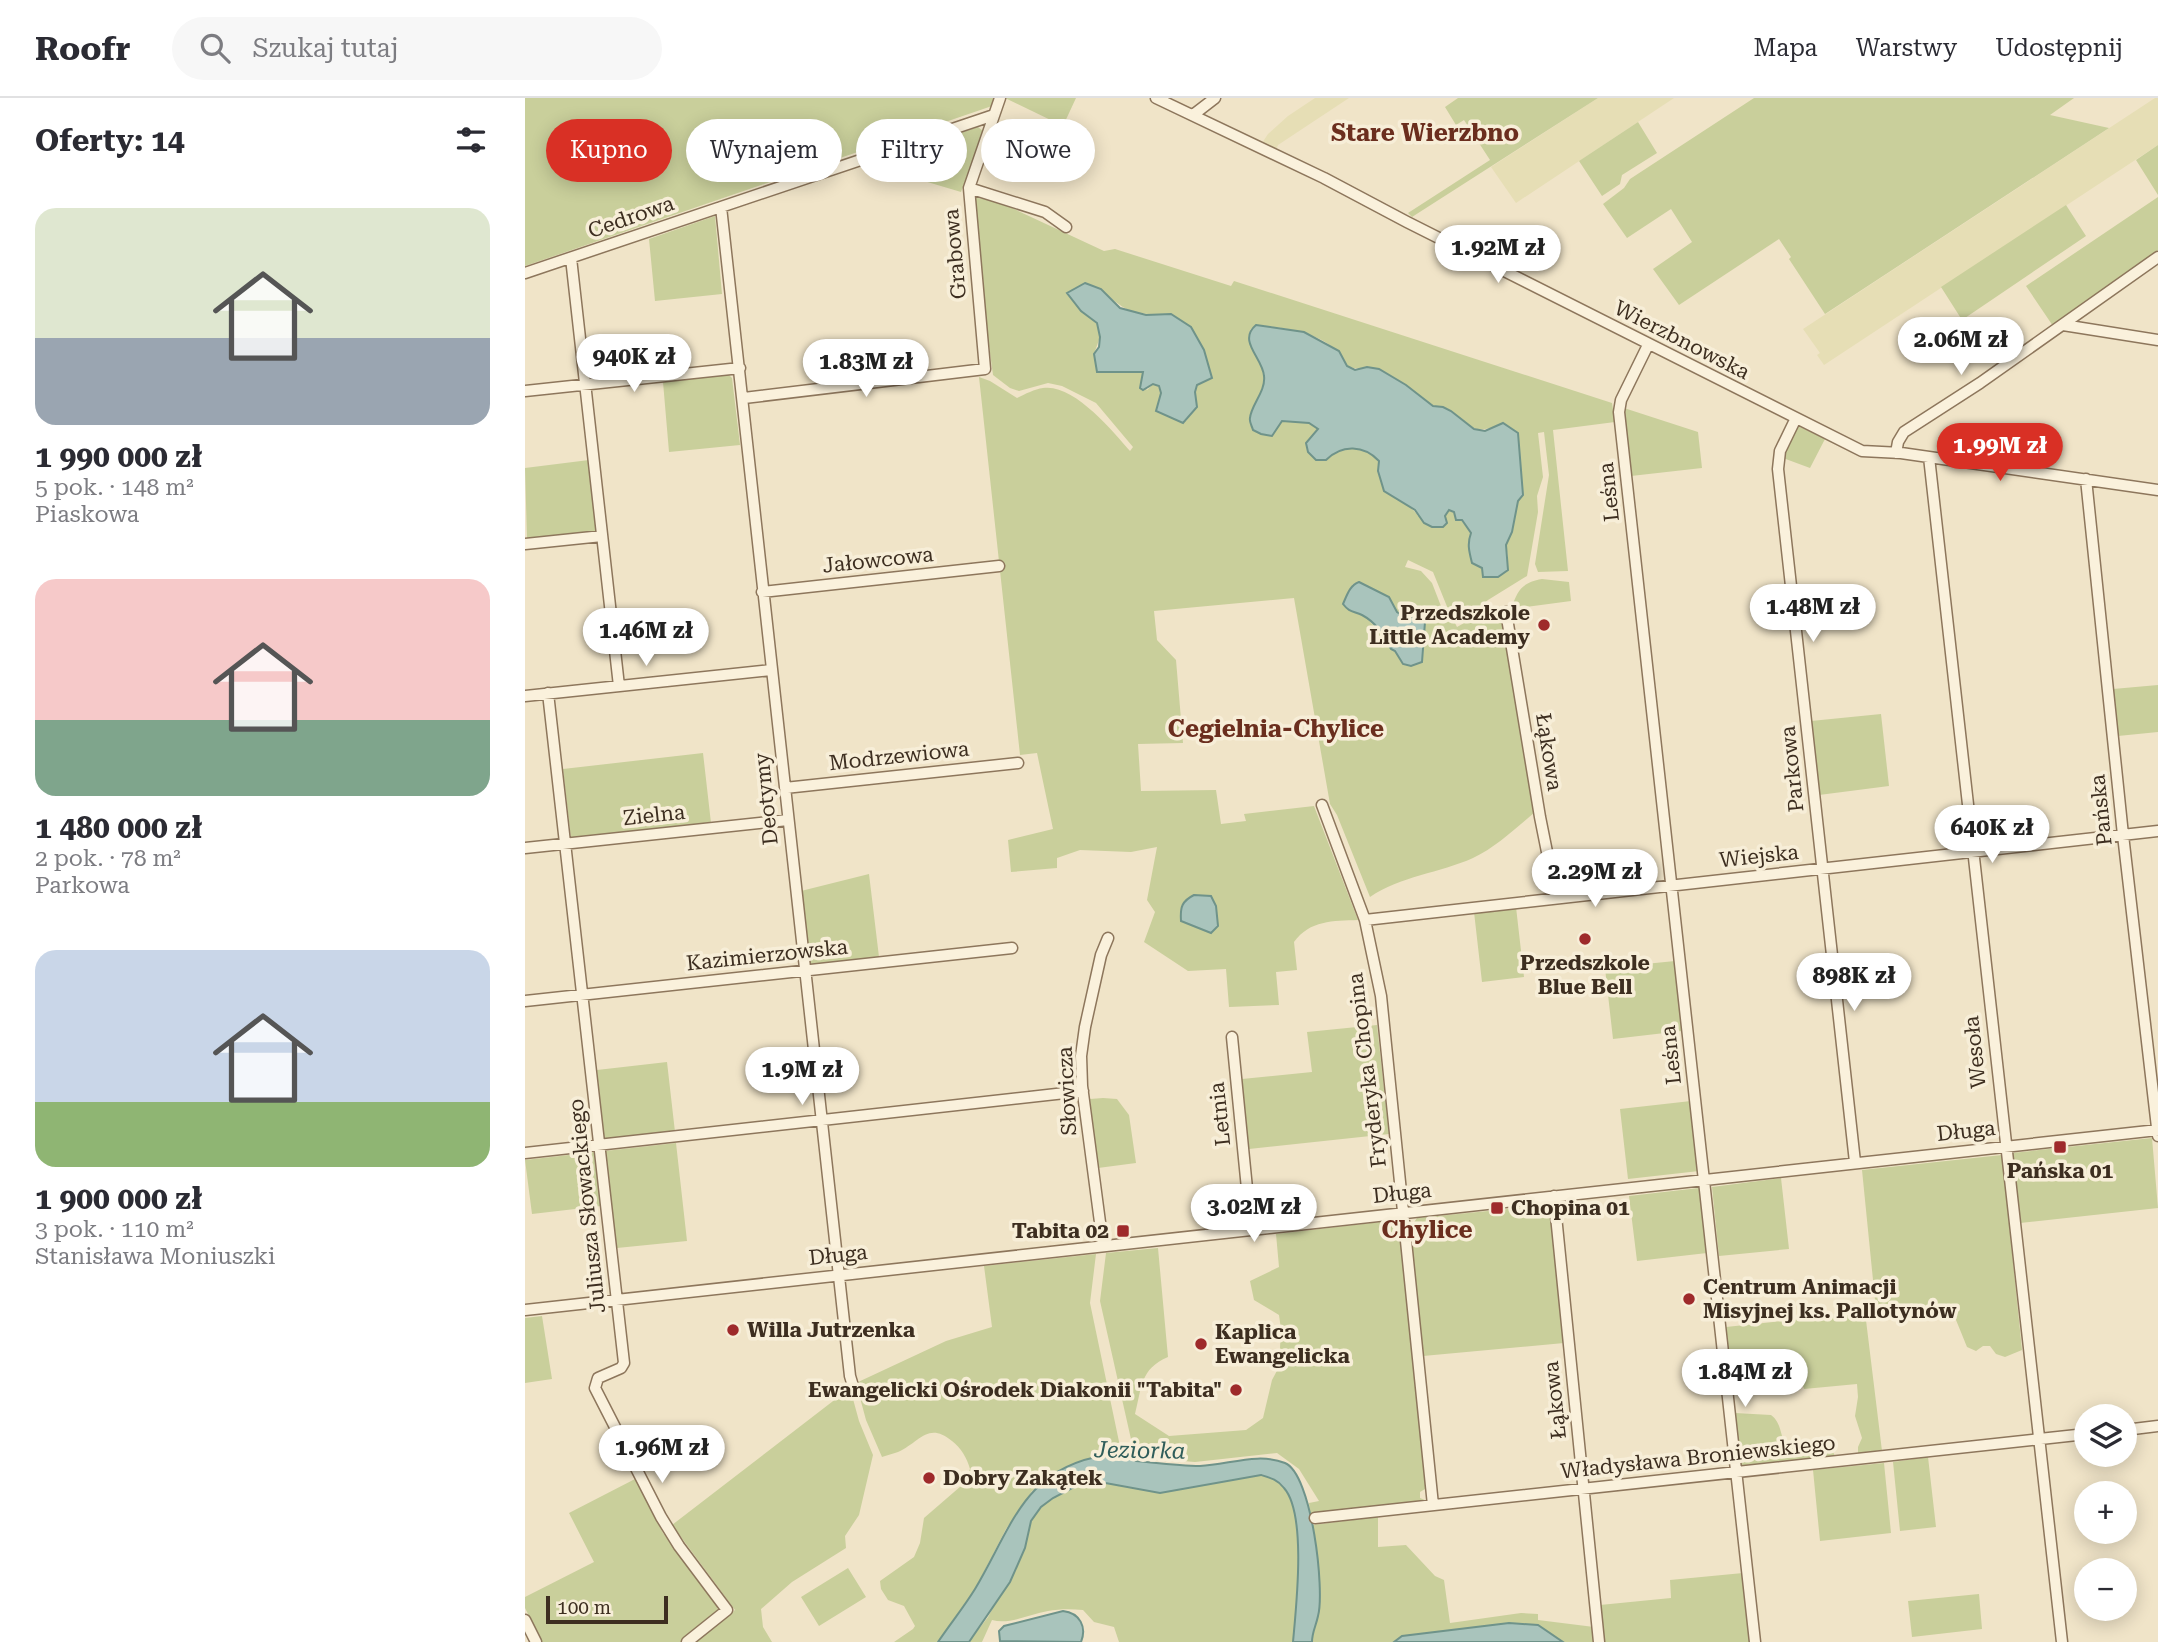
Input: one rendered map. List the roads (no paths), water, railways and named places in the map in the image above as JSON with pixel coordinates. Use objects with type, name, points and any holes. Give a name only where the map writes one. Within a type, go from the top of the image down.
[{"type":"street","name":"Grabowa","points":[[744,398],[985,369],[969,188],[1000,98]]},
{"type":"street","name":"Wierzbnowska","points":[[1156,98],[1324,178],[1648,345],[1862,451],[1929,457],[2158,490]]},
{"type":"street","points":[[1193,115],[1215,98]]},
{"type":"street","name":"Cedrowa","points":[[525,273],[994,115]]},
{"type":"street","points":[[969,188],[1045,212],[1066,227]]},
{"type":"street","name":"Deotymy","points":[[721,207],[744,398],[762,592],[820,1120],[853,1386]]},
{"type":"street","points":[[1896,453],[1899,437],[1903,432],[1980,383],[2158,257]]},
{"type":"street","points":[[571,258],[619,686]]},
{"type":"street","points":[[2080,313],[2089,330]]},
{"type":"street","points":[[2063,326],[2158,340]]},
{"type":"street","name":"Leśna","points":[[1648,345],[1621,400],[1619,412],[1755,1642]]},
{"type":"street","points":[[525,391],[740,368]]},
{"type":"street","name":"Parkowa","points":[[1797,418],[1780,451],[1778,470],[1855,1162]]},
{"type":"street","name":"Wesoła","points":[[1929,457],[2062,1642]]},
{"type":"street","name":"Pańska","points":[[2087,479],[2123,835],[2158,1136]]},
{"type":"street","points":[[525,544],[602,536]]},
{"type":"street","name":"Jałowcowa","points":[[762,592],[999,566]]},
{"type":"street","name":"Łąkowa","points":[[1506,612],[1556,897]]},
{"type":"street","points":[[525,696],[771,670]]},
{"type":"street","name":"Juliusza Słowackiego","points":[[548,693],[624,1363],[621,1368],[598,1378],[595,1388],[679,1546],[727,1610],[687,1642]]},
{"type":"street","name":"Modrzewiowa","points":[[785,788],[1018,763]]},
{"type":"street","name":"Fryderyka Chopina","points":[[1321,805],[1365,920],[1381,996],[1433,1505]]},
{"type":"street","name":"Zielna","points":[[525,848],[787,820]]},
{"type":"street","name":"Wiejska","points":[[1365,920],[2158,831]]},
{"type":"street","name":"Słowicza","points":[[1103,1245],[1081,1056],[1101,955],[1108,937]]},
{"type":"street","name":"Kazimierzowska","points":[[525,1001],[1012,948]]},
{"type":"street","name":"Letnia","points":[[1232,1037],[1251,1229]]},
{"type":"street","points":[[525,1153],[1083,1091]]},
{"type":"street","name":"Długa","points":[[525,1310],[2158,1130]]},
{"type":"street","name":"Łąkowa","points":[[1554,1196],[1599,1642]]},
{"type":"street","points":[[2137,1429],[2158,1426]]},
{"type":"street","name":"Władysława Broniewskiego","points":[[1315,1518],[2074,1435]]},
{"type":"street","points":[[525,1620],[536,1642]]},
{"type":"water","points":[[1085,283],[1101,289],[1120,308],[1146,315],[1171,314],[1191,327],[1204,350],[1212,378],[1197,385],[1197,407],[1183,423],[1156,411],[1161,393],[1159,386],[1153,384],[1143,390],[1140,388],[1143,372],[1097,372],[1094,354],[1099,347],[1100,337],[1097,323],[1081,311],[1067,293]]},
{"type":"water","points":[[1256,325],[1304,332],[1339,351],[1347,366],[1355,370],[1367,367],[1379,369],[1433,406],[1451,411],[1474,429],[1485,431],[1503,423],[1518,433],[1523,495],[1518,501],[1512,532],[1506,545],[1508,570],[1498,577],[1483,577],[1482,568],[1472,563],[1469,548],[1471,533],[1462,520],[1456,520],[1454,512],[1449,510],[1445,516],[1447,523],[1443,527],[1432,527],[1424,523],[1415,510],[1384,491],[1378,471],[1379,461],[1367,452],[1346,449],[1326,460],[1316,460],[1308,452],[1306,443],[1318,429],[1309,423],[1282,421],[1272,436],[1253,430],[1251,413],[1264,382],[1263,369],[1249,337]]},
{"type":"water","points":[[1359,582],[1389,597],[1397,612],[1405,617],[1422,617],[1425,622],[1422,662],[1411,666],[1403,664],[1376,626],[1343,604],[1351,588]]},
{"type":"water","points":[[1194,895],[1211,896],[1216,906],[1218,926],[1211,933],[1181,921],[1183,905]]},
{"type":"water","points":[[1107,1455],[1128,1456],[1136,1461],[1192,1466],[1254,1459],[1285,1463],[1303,1488],[1318,1560],[1320,1603],[1312,1642],[1293,1642],[1298,1539],[1291,1501],[1279,1483],[1261,1475],[1160,1493],[1100,1482],[1076,1486],[1041,1507],[1031,1521],[1025,1548],[1010,1582],[969,1642],[938,1642],[975,1589],[1011,1523],[1039,1486],[1057,1472],[1079,1462]]},
{"type":"water","points":[[1063,1611],[1074,1615],[1081,1622],[1081,1642],[1000,1641],[999,1631],[1004,1626]]},
{"type":"water","points":[[1509,1623],[1538,1625],[1563,1642],[1394,1642],[1402,1636]]},
{"type":"place","name":"Przedszkole Little Academy","points":[[1544,625]]},
{"type":"place","name":"Przedszkole Blue Bell","points":[[1585,939]]},
{"type":"place","name":"Pańska 01","points":[[2060,1147]]},
{"type":"place","name":"Chopina 01","points":[[1497,1208]]},
{"type":"place","name":"Tabita 02","points":[[1123,1231]]},
{"type":"place","name":"Centrum Animacji Misyjnej ks. Pallotynów","points":[[1689,1299]]},
{"type":"place","name":"Willa Jutrzenka","points":[[733,1330]]},
{"type":"place","name":"Kaplica Ewangelicka","points":[[1201,1344]]},
{"type":"place","name":"Ewangelicki Ośrodek Diakonii \"Tabita\"","points":[[1236,1390]]},
{"type":"place","name":"Dobry Zakątek","points":[[929,1478]]},
{"type":"district","name":"Stare Wierzbno","points":[[1425,133]]},
{"type":"district","name":"Cegielnia-Chylice","points":[[1276,729]]},
{"type":"district","name":"Chylice","points":[[1427,1230]]},
{"type":"water label","name":"Jeziorka","points":[[1140,1450]]}]
